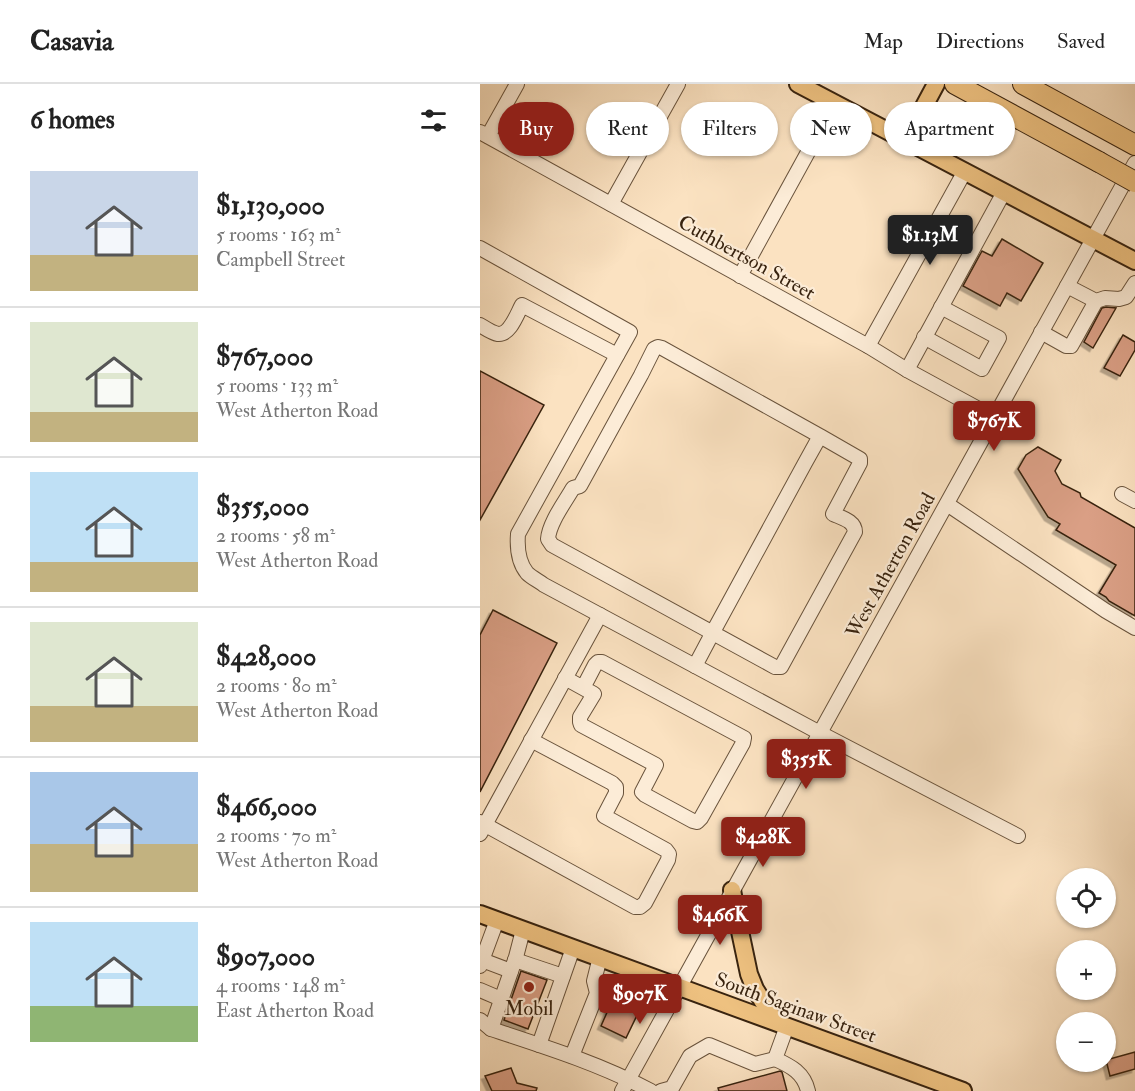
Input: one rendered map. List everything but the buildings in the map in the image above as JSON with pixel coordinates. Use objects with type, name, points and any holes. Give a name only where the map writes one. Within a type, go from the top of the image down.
[{"type":"highway","points":[[954,84],[1135,182]]},
{"type":"highway","points":[[1023,84],[1135,145]]},
{"type":"main road","points":[[798,84],[833,102]]},
{"type":"main road","points":[[926,102],[936,84]]},
{"type":"main road","points":[[936,156],[1135,261]]},
{"type":"main road","points":[[732,890],[749,974],[755,989],[781,1023]]},
{"type":"main road","name":"South Saginaw Street","points":[[480,914],[963,1091]]},
{"type":"street","points":[[484,134],[517,84]]},
{"type":"street","points":[[611,204],[678,84]]},
{"type":"street","name":"Cuthbertson Street","points":[[484,134],[994,418]]},
{"type":"street","points":[[740,276],[806,156]]},
{"type":"street","name":"West Atherton Road","points":[[625,1085],[1135,163]]},
{"type":"street","points":[[868,346],[965,171]]},
{"type":"street","points":[[907,370],[1004,192]]},
{"type":"street","points":[[480,248],[630,332],[518,534],[517,549],[527,573],[544,585],[820,733],[1018,836]]},
{"type":"street","points":[[1041,332],[1066,346],[1071,346],[1096,302],[1104,298],[1126,297],[1135,283]]},
{"type":"street","points":[[1067,286],[1096,302]]},
{"type":"street","points":[[480,325],[501,334],[507,331],[522,305],[617,355]]},
{"type":"street","points":[[924,338],[982,369],[999,338],[941,307]]},
{"type":"street","points":[[658,347],[820,436],[857,456],[860,463],[833,514],[852,523],[855,532],[781,667],[775,667],[552,545],[548,539],[548,532],[559,512],[573,488],[580,486],[654,349],[658,347]]},
{"type":"street","points":[[695,666],[820,436]]},
{"type":"street","points":[[1122,494],[1135,501]]},
{"type":"street","points":[[947,504],[1135,628]]},
{"type":"street","points":[[531,740],[612,783],[616,788],[616,793],[603,816],[666,850],[669,854],[645,903],[640,907],[635,907],[481,827],[600,615]]},
{"type":"street","points":[[565,678],[583,688],[594,694],[580,717],[581,724],[656,765],[642,792],[697,822],[744,738],[602,662],[595,665],[583,688]]},
{"type":"street","points":[[497,920],[481,963],[513,965],[564,976]]},
{"type":"street","points":[[524,930],[501,999],[486,1025],[572,1056],[625,1085],[651,1091]]},
{"type":"street","points":[[539,1045],[573,948]]},
{"type":"street","points":[[572,1056],[597,993],[594,981],[600,957]]},
{"type":"street","points":[[480,990],[501,999]]},
{"type":"street","points":[[776,1059],[781,1023]]},
{"type":"street","points":[[661,1091],[672,1088],[690,1056],[710,1045],[754,1064],[776,1059],[794,1067],[806,1082],[808,1091]]},
{"type":"place","name":"Mobil","points":[[529,987]]}]
